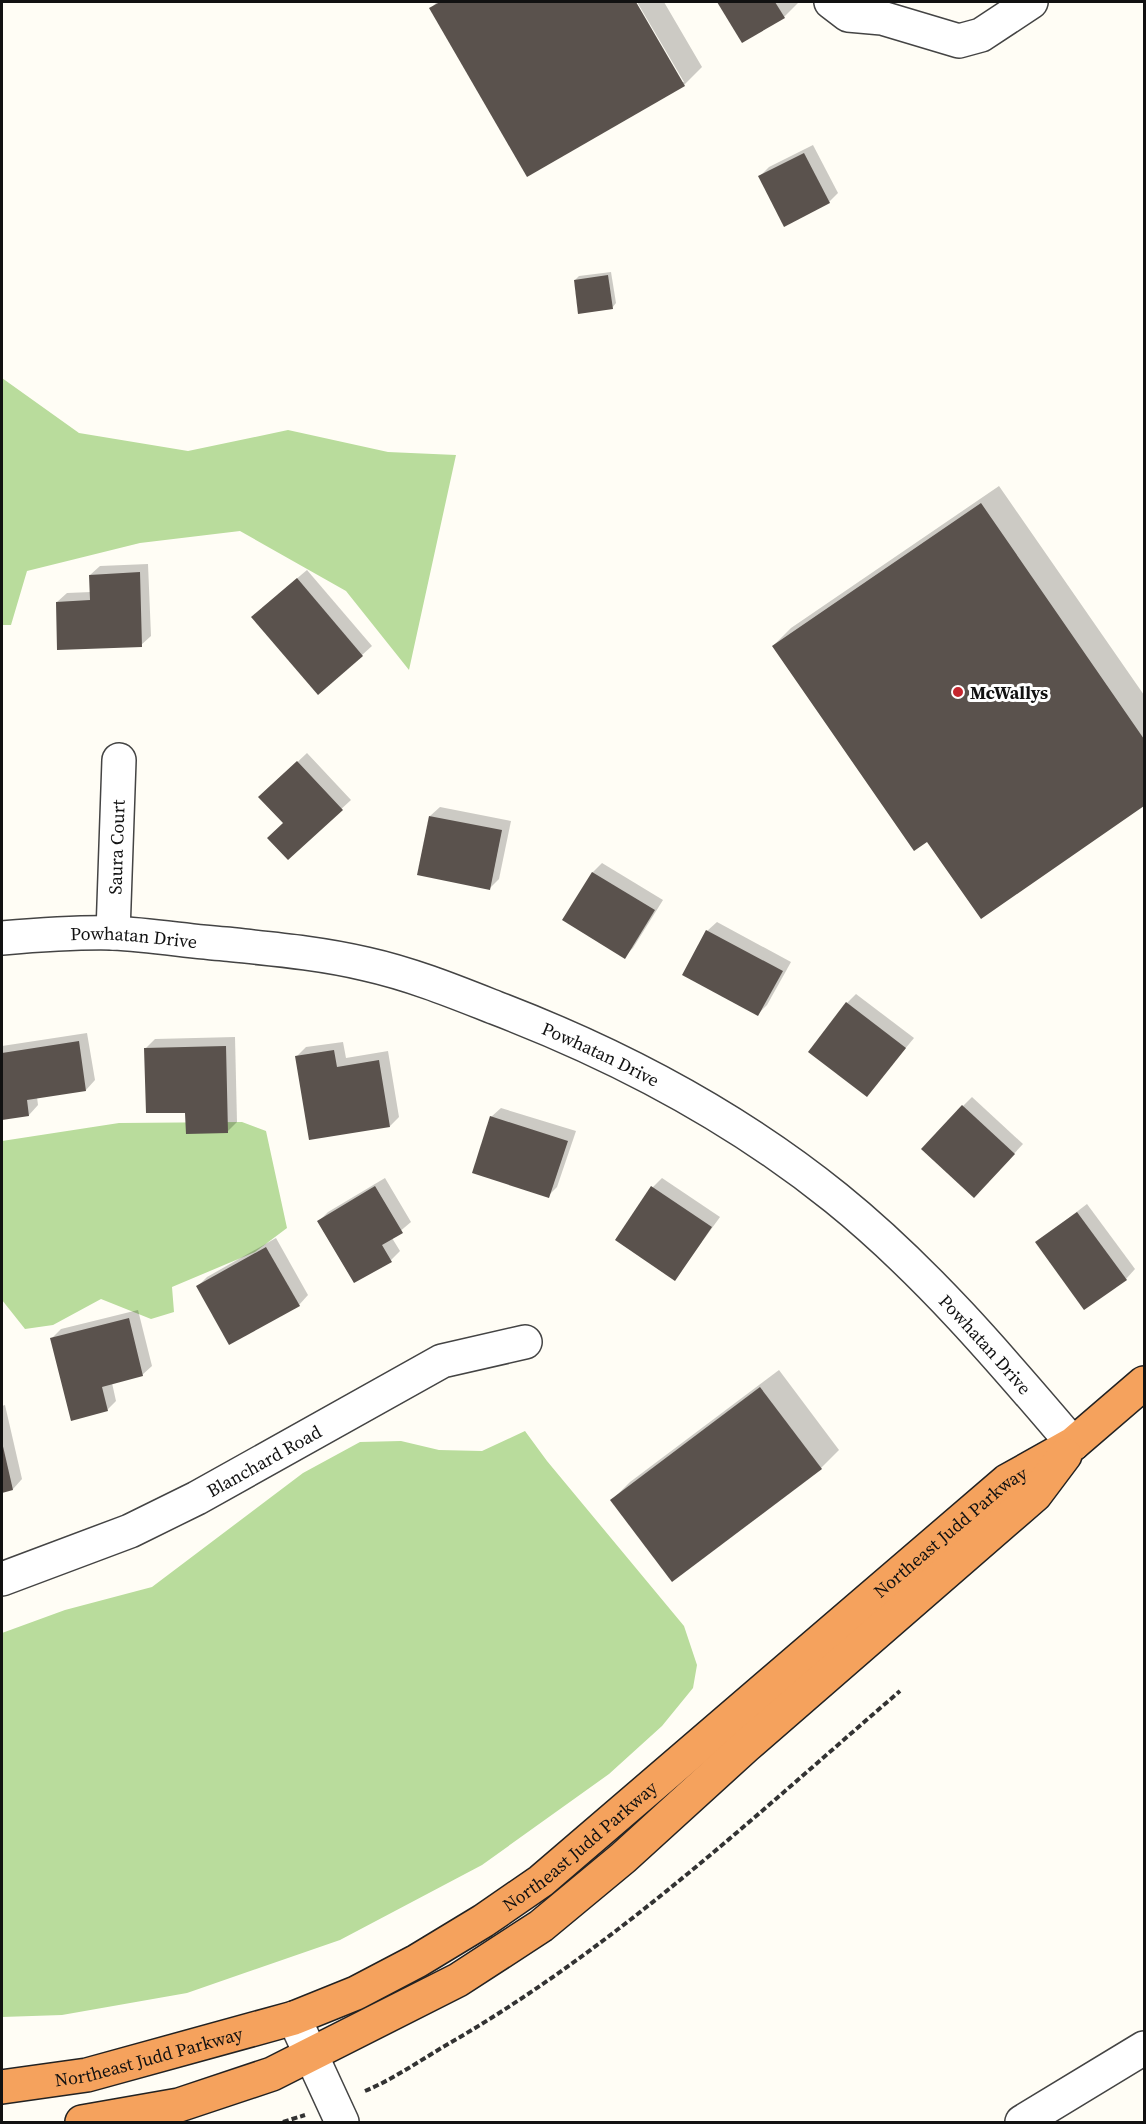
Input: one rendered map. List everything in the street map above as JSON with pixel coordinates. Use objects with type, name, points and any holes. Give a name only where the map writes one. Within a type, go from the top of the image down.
[{"type":"highway","name":"Northeast Judd Parkway","points":[[2,2087],[87,2075],[294,2018],[356,1993],[417,1961],[483,1921],[541,1881],[1007,1481],[1073,1444],[1144,1383]]},
{"type":"highway","name":"Northeast Judd Parkway","points":[[82,2122],[179,2105],[272,2074],[458,1980],[541,1926],[623,1858],[746,1746],[1035,1495],[1073,1444]]},
{"type":"street","points":[[831,2],[848,15],[886,10],[959,41],[981,35],[1031,2]]},
{"type":"street","name":"Saura Court","points":[[113,933],[118,760]]},
{"type":"street","name":"Powhatan Drive","points":[[2,938],[113,933],[285,950],[365,963],[431,983],[563,1034],[690,1096],[790,1162],[847,1208],[960,1317],[1073,1444]]},
{"type":"street","name":"Blanchard Road","points":[[2,1579],[139,1527],[196,1498],[442,1361],[525,1342]]},
{"type":"street","points":[[294,2018],[342,2122]]},
{"type":"street","points":[[1022,2122],[1144,2048]]},
{"type":"path","points":[[378,2085],[514,2005],[590,1952],[667,1892],[900,1691]]},
{"type":"green space","points":[[2,378],[79,433],[188,451],[288,430],[388,452],[456,455],[409,670],[346,591],[240,531],[140,543],[27,571],[11,625],[2,625]]},
{"type":"green space","points":[[242,1122],[266,1131],[287,1228],[255,1252],[172,1287],[174,1312],[151,1319],[101,1299],[53,1325],[25,1329],[2,1300],[2,1141],[119,1123]]},
{"type":"green space","points":[[525,1431],[547,1461],[684,1626],[697,1665],[693,1688],[662,1726],[609,1774],[482,1865],[340,1940],[187,1993],[62,2015],[2,2017],[2,1633],[65,1610],[152,1587],[303,1473],[360,1442],[401,1441],[439,1450],[482,1451]]},
{"type":"building","points":[[440,2],[636,2],[685,86],[527,177],[429,8]]},
{"type":"building","points":[[717,2],[775,2],[785,18],[742,43]]},
{"type":"building","points":[[804,153],[830,203],[784,227],[758,176]]},
{"type":"building","points":[[608,275],[613,309],[578,314],[574,280]]},
{"type":"building","name":"McWallys","points":[[981,503],[1144,739],[1144,806],[981,919],[927,842],[914,851],[772,646]]},
{"type":"building","points":[[140,572],[142,647],[57,650],[56,602],[90,600],[89,575]]},
{"type":"building","points":[[297,578],[363,656],[318,695],[251,617]]},
{"type":"building","points":[[297,761],[343,810],[288,860],[267,838],[283,823],[258,797]]},
{"type":"building","points":[[429,816],[502,830],[490,890],[417,875]]},
{"type":"building","points":[[592,872],[655,910],[625,959],[562,920]]},
{"type":"building","points":[[706,930],[783,971],[758,1016],[682,975]]},
{"type":"building","points":[[846,1002],[906,1048],[867,1097],[808,1052]]},
{"type":"building","points":[[79,1041],[86,1091],[27,1100],[29,1116],[2,1120],[2,1053]]},
{"type":"building","points":[[226,1046],[228,1133],[186,1134],[185,1113],[146,1113],[144,1048]]},
{"type":"building","points":[[334,1050],[337,1067],[379,1060],[390,1127],[309,1140],[295,1056]]},
{"type":"building","points":[[962,1105],[1015,1154],[974,1198],[921,1149]]},
{"type":"building","points":[[490,1116],[568,1141],[549,1198],[472,1173]]},
{"type":"building","points":[[375,1186],[403,1233],[382,1245],[392,1262],[354,1283],[317,1221]]},
{"type":"building","points":[[651,1186],[712,1227],[675,1281],[615,1240]]},
{"type":"building","points":[[1077,1212],[1127,1280],[1084,1310],[1035,1242]]},
{"type":"building","points":[[266,1247],[300,1306],[229,1345],[196,1286]]},
{"type":"building","points":[[129,1318],[143,1376],[102,1387],[108,1411],[71,1421],[50,1338]]},
{"type":"building","points":[[760,1387],[822,1469],[672,1582],[610,1500]]},
{"type":"building","points":[[2,1442],[13,1490],[2,1493]]},
{"type":"place","name":"McWallys","points":[[958,692]]}]
